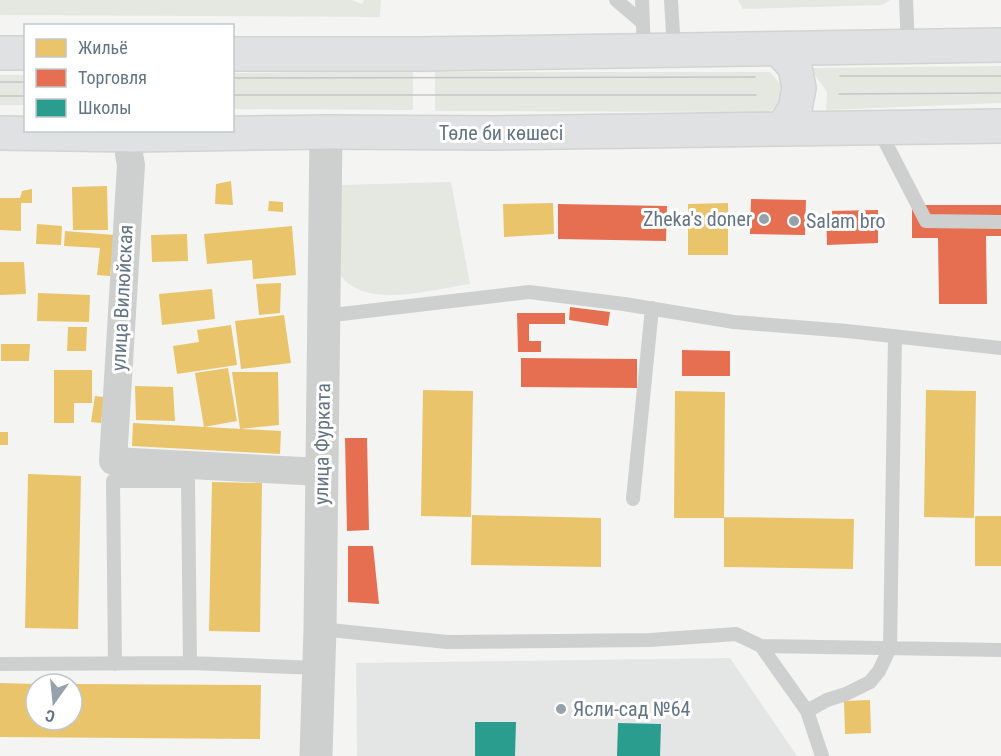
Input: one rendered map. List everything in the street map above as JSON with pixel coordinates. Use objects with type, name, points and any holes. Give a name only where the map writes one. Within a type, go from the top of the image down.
[{"type":"main road","points":[[234,54],[423,54],[654,42],[779,49],[1001,45]]},
{"type":"main road","points":[[779,49],[795,67],[799,88],[795,109],[782,129]]},
{"type":"main road","points":[[0,53],[24,53]]},
{"type":"main road","name":"Төле би көшесі","points":[[0,133],[495,134],[1001,126]]},
{"type":"street","name":"улица Фурката","points":[[316,756],[327,132]]},
{"type":"street","name":"улица Вилюйская","points":[[133,133],[129,154],[113,461],[322,472]]},
{"type":"lane","points":[[616,0],[654,42]]},
{"type":"lane","points":[[642,0],[654,42]]},
{"type":"lane","points":[[654,42],[671,0]]},
{"type":"lane","points":[[906,0],[908,47]]},
{"type":"lane","points":[[878,128],[909,191],[927,221],[1001,222]]},
{"type":"lane","points":[[324,316],[529,292],[652,308],[734,322],[1001,348]]},
{"type":"lane","points":[[633,499],[652,308]]},
{"type":"lane","points":[[807,711],[827,699],[846,694],[870,682],[879,671],[890,648],[895,336]]},
{"type":"lane","points":[[115,664],[113,481],[188,480],[190,663]]},
{"type":"lane","points":[[320,629],[407,639],[465,642],[650,640],[736,634],[761,646],[1001,650]]},
{"type":"lane","points":[[761,646],[807,711],[822,756]]},
{"type":"lane","points":[[0,664],[190,663],[318,668]]},
{"type":"shaded area","points":[[0,0],[352,0],[362,4],[364,0],[381,0],[380,17],[0,15]]},
{"type":"shaded area","points":[[738,0],[890,0],[882,5],[743,9]]},
{"type":"shaded area","points":[[1001,66],[1001,103],[826,110],[827,92],[810,68]]},
{"type":"shaded area","points":[[413,71],[413,110],[234,109],[234,73]]},
{"type":"shaded area","points":[[435,72],[770,72],[782,86],[780,104],[768,112],[435,111]]},
{"type":"shaded area","points":[[0,75],[24,75],[24,105],[0,105]]},
{"type":"shaded area","points":[[451,182],[470,284],[420,293],[383,295],[352,286],[341,276],[339,185]]},
{"type":"shaded area","name":"Ясли-сад №64","points":[[730,658],[797,756],[357,756],[356,663]]},
{"type":"building: Жильё","points":[[231,181],[233,205],[215,204],[216,184]]},
{"type":"building: Жильё","points":[[107,186],[108,230],[73,230],[72,187]]},
{"type":"building: Жильё","points":[[32,189],[32,203],[21,203],[21,231],[0,230],[0,198],[20,198],[22,191]]},
{"type":"building: Жильё","points":[[269,201],[283,202],[283,212],[268,211]]},
{"type":"building: Жильё","points":[[553,203],[554,234],[504,237],[503,204]]},
{"type":"building: Жильё","points":[[728,203],[728,255],[688,255],[688,204]]},
{"type":"building: Жильё","points":[[37,224],[62,226],[61,245],[36,244]]},
{"type":"building: Жильё","points":[[292,226],[296,275],[253,279],[252,260],[207,264],[204,234]]},
{"type":"building: Жильё","points":[[65,231],[114,235],[110,276],[97,275],[100,248],[64,246]]},
{"type":"building: Жильё","points":[[187,234],[188,261],[152,262],[151,235]]},
{"type":"building: Жильё","points":[[0,262],[24,262],[26,294],[0,295]]},
{"type":"building: Жильё","points":[[281,283],[280,313],[259,315],[256,284]]},
{"type":"building: Жильё","points":[[212,289],[215,319],[162,325],[159,294]]},
{"type":"building: Жильё","points":[[38,293],[90,295],[89,322],[37,321]]},
{"type":"building: Жильё","points":[[284,315],[291,363],[241,369],[235,321]]},
{"type":"building: Жильё","points":[[231,325],[237,365],[177,374],[173,346],[199,342],[197,330]]},
{"type":"building: Жильё","points":[[68,327],[87,327],[86,351],[67,351]]},
{"type":"building: Жильё","points":[[1,344],[30,344],[29,361],[1,361]]},
{"type":"building: Жильё","points":[[228,368],[237,421],[204,427],[195,373]]},
{"type":"building: Жильё","points":[[54,370],[92,370],[92,403],[74,403],[74,423],[54,423]]},
{"type":"building: Жильё","points":[[232,372],[278,372],[279,425],[240,429]]},
{"type":"building: Жильё","points":[[135,386],[173,387],[175,421],[136,420]]},
{"type":"building: Жильё","points":[[423,390],[473,391],[471,517],[421,516]]},
{"type":"building: Жильё","points":[[926,390],[976,391],[974,518],[924,517]]},
{"type":"building: Жильё","points":[[675,391],[725,392],[724,518],[674,518]]},
{"type":"building: Жильё","points":[[95,396],[104,397],[101,423],[91,422]]},
{"type":"building: Жильё","points":[[133,423],[281,431],[280,454],[132,446]]},
{"type":"building: Жильё","points":[[0,432],[8,432],[8,445],[0,445]]},
{"type":"building: Жильё","points":[[28,474],[81,476],[78,629],[25,628]]},
{"type":"building: Жильё","points":[[212,482],[262,483],[260,632],[209,631]]},
{"type":"building: Жильё","points":[[472,515],[601,518],[601,567],[471,565]]},
{"type":"building: Жильё","points":[[975,516],[1001,516],[1001,566],[975,566]]},
{"type":"building: Жильё","points":[[724,517],[854,519],[853,569],[724,567]]},
{"type":"building: Жильё","points":[[0,683],[24,684],[24,732],[84,732],[84,684],[261,685],[260,739],[0,737]]},
{"type":"building: Жильё","points":[[870,700],[871,733],[845,734],[844,701]]},
{"type":"building: Торговля","points":[[751,199],[806,200],[805,235],[750,234]]},
{"type":"building: Торговля","points":[[558,204],[667,206],[666,241],[558,239]]},
{"type":"building: Торговля","points":[[912,205],[1001,205],[1001,236],[986,236],[987,304],[939,304],[938,238],[912,238]]},
{"type":"building: Торговля","points":[[878,210],[878,243],[827,245],[826,211]]},
{"type":"building: Торговля","points":[[570,307],[610,312],[608,326],[569,320]]},
{"type":"building: Торговля","points":[[517,313],[565,313],[565,324],[529,324],[529,341],[541,341],[541,352],[518,352]]},
{"type":"building: Торговля","points":[[682,350],[730,351],[730,376],[682,376]]},
{"type":"building: Торговля","points":[[521,358],[637,359],[637,388],[521,387]]},
{"type":"building: Торговля","points":[[345,438],[367,438],[369,530],[347,531]]},
{"type":"building: Торговля","points":[[348,546],[373,546],[379,604],[348,602]]},
{"type":"building: Школы","points":[[475,722],[516,722],[515,756],[475,756]]},
{"type":"building: Школы","points":[[618,723],[661,724],[660,756],[617,756]]},
{"type":"tram line","points":[[840,76],[1001,76]]},
{"type":"tram line","points":[[234,78],[755,77]]},
{"type":"tram line","points":[[0,82],[24,82]]},
{"type":"tram line","points":[[839,94],[1001,93]]},
{"type":"tram line","points":[[234,95],[756,95]]},
{"type":"tram line","points":[[0,96],[24,96]]},
{"type":"place","name":"Zheka's doner","points":[[764,219]]},
{"type":"place","name":"Salam bro","points":[[794,221]]},
{"type":"place","name":"Ясли-сад №64","points":[[561,709]]}]
